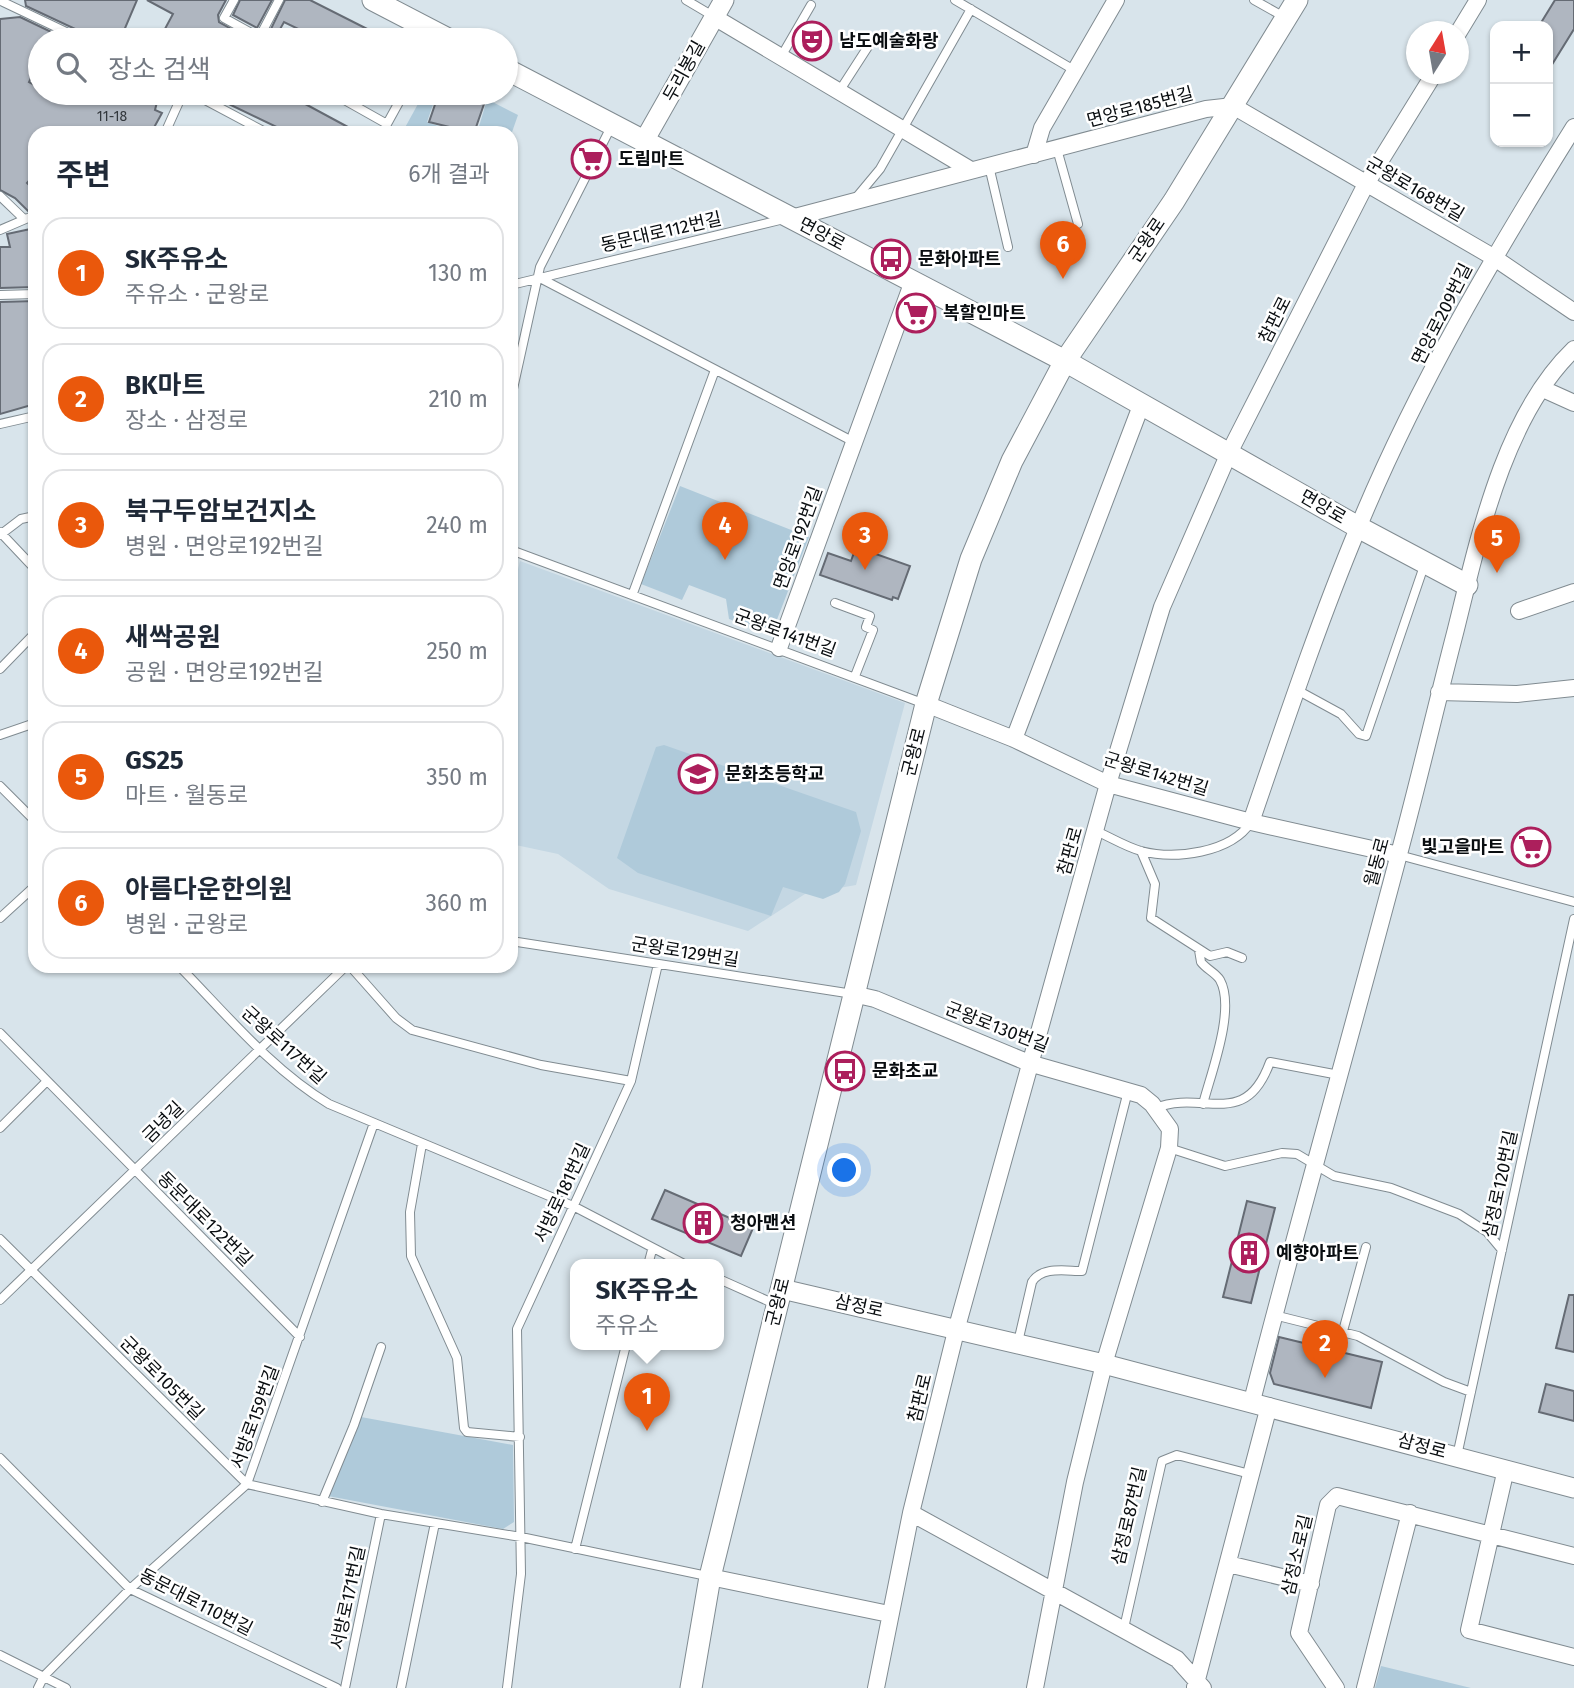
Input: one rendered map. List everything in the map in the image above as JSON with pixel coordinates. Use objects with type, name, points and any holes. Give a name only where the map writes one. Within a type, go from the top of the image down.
[{"type":"main road","points":[[373,0],[422,28]]},
{"type":"main road","name":"군왕로","points":[[691,1688],[710,1577],[853,994],[926,704],[971,559],[1012,461],[1065,360],[1174,201],[1291,9]]},
{"type":"main road","name":"면앙로","points":[[518,75],[1065,360],[1358,527],[1467,585]]},
{"type":"street","points":[[1034,155],[1042,128],[1116,0]]},
{"type":"street","points":[[1465,21],[1478,0]]},
{"type":"street","points":[[719,8],[782,55],[971,170]]},
{"type":"street","name":"두리봉길","points":[[644,141],[719,8]]},
{"type":"street","name":"참판로","points":[[876,1688],[911,1513],[957,1327],[1108,784],[1162,607],[1229,453],[1366,184],[1428,84]]},
{"type":"street","name":"면앙로185번길","points":[[791,218],[855,199],[1206,109],[1233,106]]},
{"type":"street","name":"군왕로168번길","points":[[1233,106],[1493,257],[1574,312]]},
{"type":"street","name":"면앙로209번길","points":[[1358,527],[1493,257],[1574,127]]},
{"type":"street","name":"면앙로192번길","points":[[779,648],[913,281]]},
{"type":"street","name":"월동로","points":[[1261,1403],[1274,1315],[1399,855],[1467,585],[1504,466],[1520,429],[1544,389],[1574,349]]},
{"type":"street","points":[[1544,389],[1574,403]]},
{"type":"street","points":[[1014,739],[1142,403]]},
{"type":"street","name":"면앙로","points":[[1297,690],[1358,527]]},
{"type":"street","points":[[1519,611],[1574,593]]},
{"type":"street","points":[[1439,692],[1517,694],[1574,688]]},
{"type":"street","points":[[1251,822],[1297,690]]},
{"type":"street","name":"군왕로142번길","points":[[926,704],[1014,739],[1108,784],[1251,822],[1399,855]]},
{"type":"street","name":"군왕로130번길","points":[[853,994],[875,999],[1029,1063],[1129,1089],[1142,1095],[1170,1129],[1169,1148]]},
{"type":"street","points":[[1035,1688],[1052,1588],[1104,1364],[1169,1148]]},
{"type":"street","name":"삼정로","points":[[780,1297],[957,1327],[1261,1403],[1574,1488]]},
{"type":"street","points":[[1198,1685],[1250,1474],[1261,1403]]},
{"type":"street","points":[[1506,1469],[1469,1630],[1574,1657]]},
{"type":"street","name":"삼정소로길","points":[[1336,1688],[1298,1633],[1328,1505],[1337,1496],[1574,1556]]},
{"type":"street","points":[[911,1513],[1177,1659],[1198,1685]]},
{"type":"street","points":[[1365,1688],[1410,1513]]},
{"type":"street","points":[[1228,1564],[1311,1584]]},
{"type":"street","points":[[710,1577],[889,1614]]},
{"type":"lane","points":[[234,0],[225,18],[242,28]]},
{"type":"lane","points":[[266,28],[279,0]]},
{"type":"lane","points":[[685,0],[719,8]]},
{"type":"lane","points":[[955,0],[1074,70]]},
{"type":"lane","points":[[1254,0],[1291,9]]},
{"type":"lane","points":[[2,2],[57,28]]},
{"type":"lane","points":[[782,55],[811,5]]},
{"type":"lane","points":[[855,199],[880,169],[971,9]]},
{"type":"lane","points":[[840,90],[871,42]]},
{"type":"lane","points":[[167,126],[177,105]]},
{"type":"lane","points":[[214,105],[254,126]]},
{"type":"lane","points":[[353,105],[387,124],[397,105]]},
{"type":"lane","points":[[518,364],[544,257],[613,125]]},
{"type":"lane","points":[[1057,149],[1078,224]]},
{"type":"lane","points":[[989,166],[1007,247]]},
{"type":"lane","points":[[0,196],[24,219]]},
{"type":"lane","points":[[0,230],[28,218]]},
{"type":"lane","name":"동문대로112번길","points":[[518,283],[791,218]]},
{"type":"lane","points":[[538,277],[854,442]]},
{"type":"lane","points":[[0,295],[28,294]]},
{"type":"lane","points":[[633,593],[715,370]]},
{"type":"lane","points":[[0,424],[28,418]]},
{"type":"lane","points":[[28,517],[20,519],[0,534],[28,562]]},
{"type":"lane","name":"군왕로141번길","points":[[518,552],[926,704]]},
{"type":"lane","points":[[1297,690],[1325,703],[1359,734],[1366,736],[1425,563]]},
{"type":"lane","points":[[835,603],[870,616],[866,627],[873,630],[855,676]]},
{"type":"lane","points":[[2,666],[28,640]]},
{"type":"lane","points":[[0,735],[28,726]]},
{"type":"lane","points":[[0,786],[28,814]]},
{"type":"lane","points":[[1096,831],[1141,851],[1183,853],[1225,844],[1243,834],[1251,822]]},
{"type":"lane","points":[[1141,851],[1155,884],[1151,918],[1199,950],[1216,957],[1227,952],[1242,958]]},
{"type":"lane","name":"군왕로142번길","points":[[1399,855],[1574,902]]},
{"type":"lane","points":[[0,918],[28,892]]},
{"type":"lane","name":"삼정로120번길","points":[[1457,1455],[1574,919]]},
{"type":"lane","name":"군왕로129번길","points":[[518,943],[853,994]]},
{"type":"lane","points":[[1199,950],[1201,962],[1219,977],[1226,998],[1221,1033],[1203,1104]]},
{"type":"lane","name":"서방로181번길","points":[[507,1688],[521,1574],[517,1329],[631,1081],[659,964]]},
{"type":"lane","name":"군왕로117번길","points":[[186,973],[260,1048],[310,1093],[422,1144],[573,1206],[672,1259]]},
{"type":"lane","name":"금녕길","points":[[0,1300],[340,973]]},
{"type":"lane","points":[[354,973],[396,1018],[412,1030],[541,1065],[631,1081]]},
{"type":"lane","name":"동문대로122번길","points":[[0,1033],[300,1337]]},
{"type":"lane","points":[[1155,1108],[1178,1101],[1237,1104],[1261,1082],[1270,1062],[1339,1075]]},
{"type":"lane","points":[[0,1128],[47,1081]]},
{"type":"lane","points":[[1018,1342],[1032,1282],[1037,1275],[1046,1271],[1082,1271],[1129,1089]]},
{"type":"lane","name":"서방로159번길","points":[[38,1688],[44,1676],[130,1589],[247,1484],[374,1123]]},
{"type":"lane","points":[[422,1144],[414,1179],[409,1240],[415,1271],[457,1358],[464,1428],[467,1432],[520,1437]]},
{"type":"lane","points":[[1169,1148],[1225,1166],[1282,1153],[1297,1154],[1334,1176],[1404,1192],[1460,1214],[1487,1232],[1502,1250]]},
{"type":"lane","name":"군왕로105번길","points":[[0,1239],[247,1484]]},
{"type":"lane","points":[[1343,1331],[1366,1247]]},
{"type":"lane","points":[[650,1259],[652,1250]]},
{"type":"lane","points":[[724,1280],[780,1297]]},
{"type":"lane","points":[[1274,1315],[1343,1331],[1444,1382],[1471,1392]]},
{"type":"lane","points":[[322,1502],[354,1424],[381,1347]]},
{"type":"lane","points":[[575,1549],[625,1350]]},
{"type":"lane","name":"삼정로87번길","points":[[1124,1628],[1162,1461],[1177,1455],[1250,1474]]},
{"type":"lane","name":"동문대로110번길","points":[[0,1458],[130,1589],[337,1688]]},
{"type":"lane","points":[[247,1484],[381,1514],[521,1537],[710,1577]]},
{"type":"lane","name":"서방로171번길","points":[[345,1688],[381,1514]]},
{"type":"lane","points":[[401,1688],[435,1523]]},
{"type":"lane","points":[[0,1655],[66,1688]]},
{"type":"shaded area","points":[[417,105],[433,105],[427,122],[438,126],[406,126]]},
{"type":"shaded area","points":[[485,105],[498,105],[518,115],[514,126],[479,126]]},
{"type":"shaded area","points":[[680,486],[809,537],[771,635],[729,619],[726,599],[689,585],[682,600],[641,584]]},
{"type":"shaded area","name":"문화초등학교","points":[[520,561],[905,703],[856,885],[805,894],[748,931],[609,889],[558,854],[518,845]]},
{"type":"shaded area","points":[[664,745],[856,812],[861,831],[845,884],[839,892],[823,899],[783,887],[771,916],[638,873],[617,858],[656,747]]},
{"type":"shaded area","points":[[361,1417],[513,1445],[514,1522],[503,1529],[328,1496]]},
{"type":"shaded area","points":[[1381,1666],[1471,1688],[1375,1688]]},
{"type":"building","points":[[25,0],[137,0],[125,28],[73,28],[26,6]]},
{"type":"building","points":[[147,0],[226,0],[218,15],[219,22],[230,28],[165,28],[173,14]]},
{"type":"building","points":[[240,0],[272,0],[257,28],[233,15]]},
{"type":"building","points":[[285,0],[310,0],[365,28],[296,28],[284,22],[281,28],[271,28]]},
{"type":"building","points":[[1555,0],[1574,0],[1574,29],[1553,63],[1553,21],[1542,21]]},
{"type":"building","points":[[20,17],[43,28],[28,28],[28,105],[156,105],[155,110],[162,113],[155,126],[28,126],[28,211],[15,198],[0,190],[0,19]]},
{"type":"building","points":[[231,105],[307,105],[346,126],[274,126]]},
{"type":"building","points":[[435,105],[484,105],[476,126],[445,126],[429,122]]},
{"type":"building","points":[[28,230],[28,287],[0,288],[0,247],[10,247],[7,234]]},
{"type":"building","points":[[28,301],[28,406],[0,414],[0,302]]},
{"type":"building","points":[[856,547],[910,566],[898,599],[893,597],[892,600],[820,575],[828,553],[851,561]]},
{"type":"building","name":"청아맨션","points":[[665,1190],[753,1228],[741,1256],[652,1219]]},
{"type":"building","name":"예향아파트","points":[[1247,1201],[1275,1208],[1251,1303],[1223,1297]]},
{"type":"building","points":[[1569,1295],[1574,1295],[1574,1352],[1556,1348]]},
{"type":"building","points":[[1279,1337],[1382,1362],[1371,1408],[1274,1384],[1270,1373]]},
{"type":"building","points":[[1546,1384],[1574,1391],[1574,1421],[1539,1412]]},
{"type":"place","name":"남도예술화랑","points":[[812,41]]},
{"type":"place","name":"도림마트","points":[[591,159]]},
{"type":"place","name":"문화아파트","points":[[891,259]]},
{"type":"place","name":"아름다운한의원","points":[[1063,279]]},
{"type":"place","name":"복할인마트","points":[[916,313]]},
{"type":"place","name":"새싹공원","points":[[725,560]]},
{"type":"place","name":"북구두암보건지소","points":[[865,570]]},
{"type":"place","name":"GS25","points":[[1497,573]]},
{"type":"place","name":"문화초등학교","points":[[698,774]]},
{"type":"place","name":"빛고을마트","points":[[1531,847]]},
{"type":"place","name":"문화초교","points":[[845,1071]]},
{"type":"place","name":"청아맨션","points":[[703,1223]]},
{"type":"place","name":"예향아파트","points":[[1249,1253]]},
{"type":"place","name":"BK마트","points":[[1325,1378]]},
{"type":"place","name":"SK주유소","points":[[647,1431]]}]
